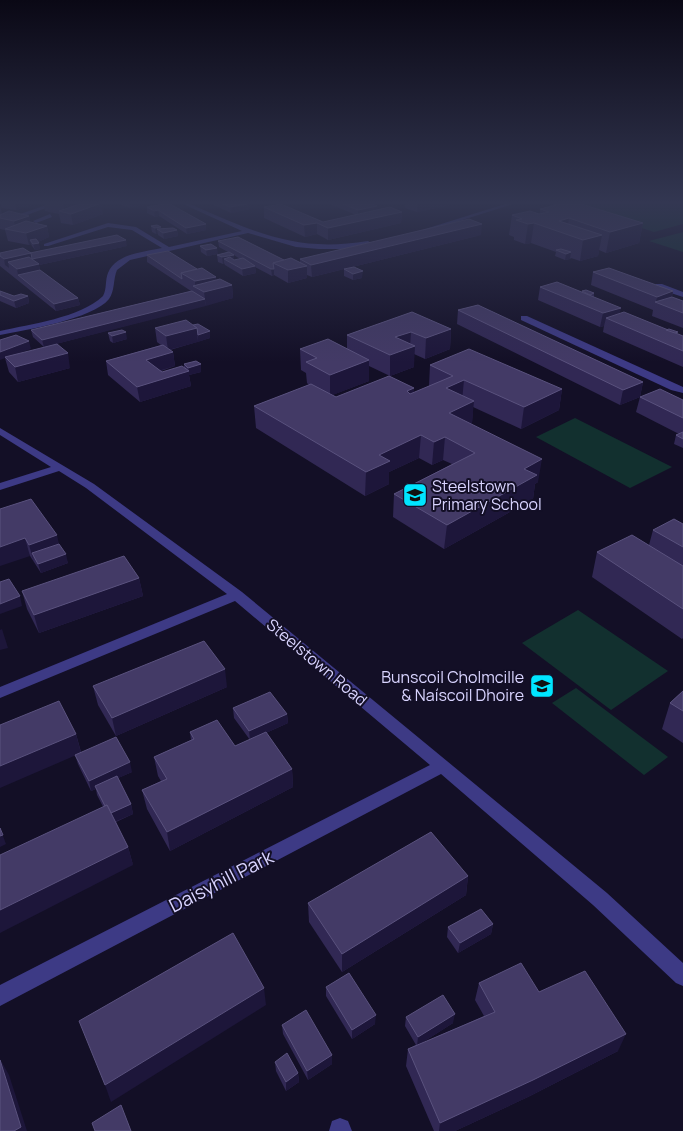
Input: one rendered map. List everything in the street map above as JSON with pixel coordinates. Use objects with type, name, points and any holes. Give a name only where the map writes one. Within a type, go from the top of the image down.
[{"type":"street","points":[[0,333],[82,311],[100,304],[108,295],[110,274],[117,264],[133,257]]},
{"type":"street","points":[[650,283],[683,295]]},
{"type":"street","points":[[524,318],[674,388],[683,390]]},
{"type":"street","name":"Steelstown Road","points":[[0,431],[90,486],[237,595],[330,670],[600,899],[683,976]]},
{"type":"street","points":[[0,487],[58,468]]},
{"type":"street","points":[[0,693],[237,595]]},
{"type":"street","name":"Daisyhill Park","points":[[0,996],[442,766]]},
{"type":"green space","points":[[575,418],[672,467],[630,488],[536,437]]},
{"type":"green space","points":[[578,610],[668,671],[611,710],[522,643]]},
{"type":"green space","points":[[576,688],[668,757],[644,775],[552,703]]},
{"type":"building","points":[[29,257],[39,264],[17,269],[8,262]]},
{"type":"building","points":[[150,257],[177,257],[197,269],[181,273],[182,279]]},
{"type":"building","points":[[230,257],[234,260],[243,258],[255,266],[242,269],[224,259]]},
{"type":"building","points":[[248,257],[278,257],[284,260],[273,263],[274,269]]},
{"type":"building","points":[[309,257],[345,257],[311,265],[300,259]]},
{"type":"building","points":[[291,258],[307,266],[288,270],[273,263]]},
{"type":"building","points":[[354,267],[363,271],[353,274],[344,269]]},
{"type":"building","points":[[202,268],[216,277],[195,281],[181,273]]},
{"type":"building","points":[[609,268],[673,291],[657,297],[593,272]]},
{"type":"building","points":[[40,270],[78,298],[54,304],[18,275]]},
{"type":"building","points":[[220,279],[232,285],[204,292],[193,286]]},
{"type":"building","points":[[557,282],[621,308],[603,313],[540,287]]},
{"type":"building","points":[[586,290],[594,293],[590,295],[582,291]]},
{"type":"building","points":[[0,291],[14,296],[21,294],[28,296],[14,301],[0,295]]},
{"type":"building","points":[[192,291],[205,299],[42,340],[31,330]]},
{"type":"building","points":[[672,297],[683,301],[683,313],[655,302]]},
{"type":"building","points":[[478,305],[643,382],[623,390],[458,310]]},
{"type":"building","points":[[412,312],[451,329],[426,338],[411,332],[395,337],[415,346],[390,355],[347,335]]},
{"type":"building","points":[[624,312],[683,336],[683,351],[606,318]]},
{"type":"building","points":[[186,320],[197,328],[166,336],[155,328]]},
{"type":"building","points":[[198,324],[210,331],[198,335],[197,328],[193,325]]},
{"type":"building","points":[[669,329],[678,332],[666,330]]},
{"type":"building","points":[[122,330],[126,332],[112,336],[108,333]]},
{"type":"building","points":[[16,335],[29,341],[0,352],[0,340]]},
{"type":"building","points":[[328,339],[369,360],[330,375],[306,362],[317,358],[300,349]]},
{"type":"building","points":[[57,344],[68,353],[15,367],[5,357]]},
{"type":"building","points":[[163,345],[173,352],[146,360],[162,372],[182,366],[189,371],[137,387],[106,361]]},
{"type":"building","points":[[469,349],[562,389],[524,407],[464,380],[446,388],[474,401],[449,413],[542,459],[524,469],[537,475],[447,525],[394,494],[475,453],[445,437],[434,442],[421,435],[379,455],[390,461],[366,472],[254,406],[311,384],[336,397],[389,376],[414,388],[407,391],[410,394],[453,376],[430,365]]},
{"type":"building","points":[[196,361],[201,364],[188,368],[184,364]]},
{"type":"building","points":[[660,389],[683,400],[683,418],[640,397]]},
{"type":"building","points":[[683,432],[683,439],[676,435]]},
{"type":"building","points":[[31,499],[57,535],[29,545],[25,538],[0,547],[0,509]]},
{"type":"building","points":[[674,519],[683,524],[683,547],[653,530]]},
{"type":"building","points":[[632,535],[683,566],[683,609],[597,552]]},
{"type":"building","points":[[59,544],[66,554],[38,564],[32,553]]},
{"type":"building","points":[[124,556],[139,578],[34,615],[22,591]]},
{"type":"building","points":[[9,579],[20,596],[0,604],[0,582]]},
{"type":"building","points":[[204,641],[225,669],[112,718],[93,686]]},
{"type":"building","points":[[683,691],[683,711],[670,703]]},
{"type":"building","points":[[270,692],[287,714],[249,731],[233,708]]},
{"type":"building","points":[[59,701],[76,734],[0,766],[0,725]]},
{"type":"building","points":[[217,720],[235,746],[266,732],[292,769],[167,832],[142,790],[167,779],[154,757],[194,739],[190,732]]},
{"type":"building","points":[[116,737],[130,762],[89,781],[75,755]]},
{"type":"building","points":[[117,776],[131,804],[111,813],[107,805],[105,806],[95,786]]},
{"type":"building","points":[[107,805],[128,847],[0,910],[0,855]]},
{"type":"building","points":[[431,832],[468,876],[342,954],[308,903]]},
{"type":"building","points":[[481,909],[493,924],[460,943],[448,927]]},
{"type":"building","points":[[233,933],[264,988],[105,1085],[79,1021]]},
{"type":"building","points":[[521,963],[539,992],[585,971],[626,1034],[440,1123],[408,1049],[495,1012],[479,983]]},
{"type":"building","points":[[349,973],[376,1015],[352,1030],[326,987]]},
{"type":"building","points":[[443,995],[455,1014],[418,1037],[406,1017]]},
{"type":"building","points":[[306,1010],[332,1055],[307,1071],[282,1025]]},
{"type":"building","points":[[287,1053],[298,1073],[286,1082],[275,1062]]},
{"type":"building","points":[[0,1060],[21,1127],[14,1131],[0,1131]]},
{"type":"building","points":[[121,1105],[131,1131],[95,1131],[92,1123]]},
{"type":"place","name":"Steelstown Primary School","points":[[415,495]]},
{"type":"place","name":"Bunscoil Cholmcille & Naíscoil Dhoire","points":[[542,686]]}]
